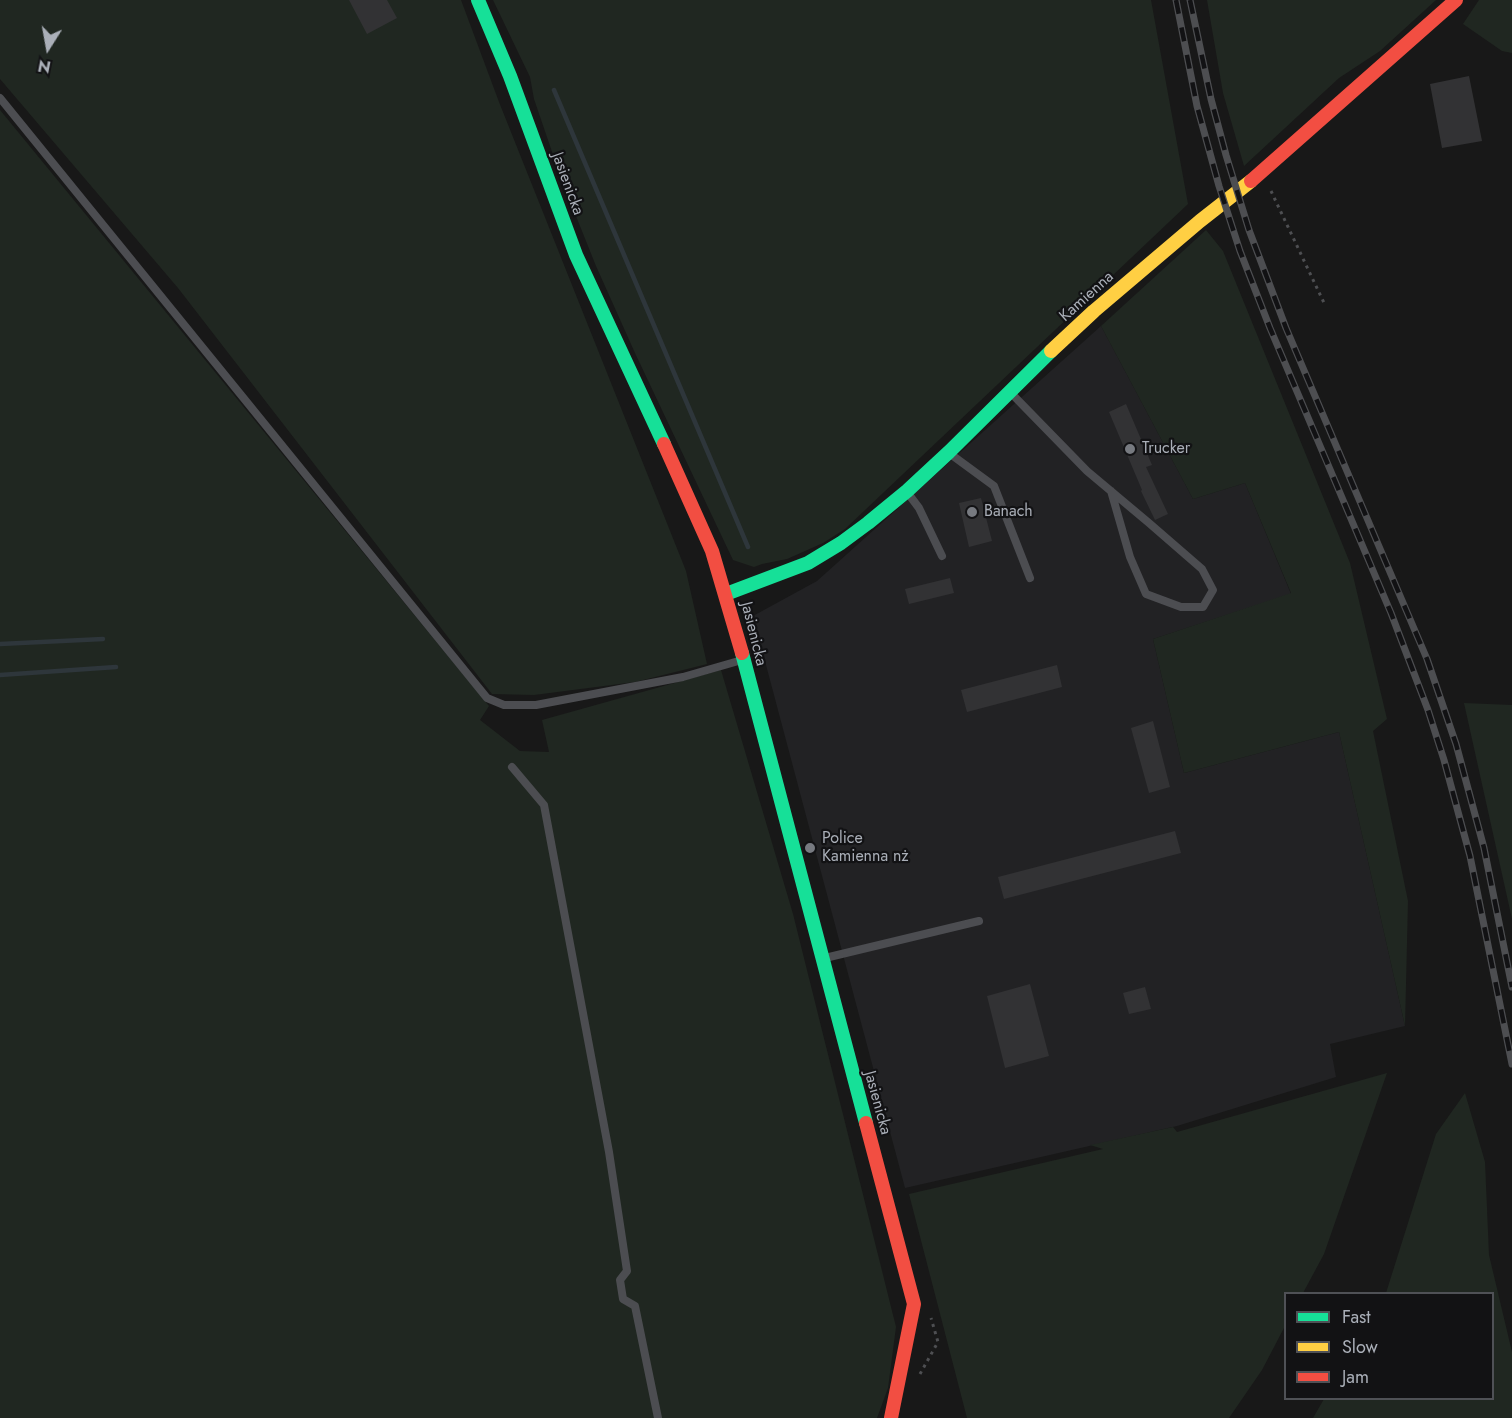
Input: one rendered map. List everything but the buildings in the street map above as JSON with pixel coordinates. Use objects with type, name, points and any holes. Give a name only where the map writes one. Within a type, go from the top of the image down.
[{"type":"main road","name":"Jasienicka","points":[[478,0],[510,76],[576,255],[696,513],[726,594],[914,1304],[891,1418]]},
{"type":"main road","name":"Kamienna","points":[[726,594],[808,563],[841,543],[907,491],[1094,311],[1200,221],[1262,173],[1456,0]]},
{"type":"lane","points":[[0,98],[487,698],[504,705],[536,705],[683,677],[742,660]]},
{"type":"lane","points":[[1009,391],[1087,471],[1111,491],[1202,568],[1213,590],[1203,607],[1181,608],[1146,594],[1130,557],[1111,491]]},
{"type":"lane","points":[[949,452],[994,486],[1030,578]]},
{"type":"lane","points":[[907,491],[919,508],[942,556]]},
{"type":"lane","points":[[512,767],[544,805],[609,1152],[627,1271],[620,1280],[622,1299],[635,1306],[658,1418]]},
{"type":"lane","points":[[821,959],[979,921]]},
{"type":"path","points":[[1262,173],[1325,305]]},
{"type":"shaded area","points":[[0,0],[461,0],[499,102],[686,571],[707,664],[635,682],[534,695],[492,694],[178,288],[0,79]]},
{"type":"shaded area","points":[[493,0],[1151,0],[1188,204],[845,529],[823,543],[787,559],[754,567],[733,560],[635,353],[596,266],[562,181],[534,99],[530,77]]},
{"type":"shaded area","points":[[1207,0],[1436,0],[1380,51],[1339,78],[1244,166],[1223,93]]},
{"type":"shaded area","points":[[1479,0],[1512,0],[1512,53],[1502,51],[1463,24]]},
{"type":"shaded area","points":[[0,110],[489,706],[480,720],[520,751],[549,752],[542,720],[721,670],[793,914],[896,1327],[888,1388],[877,1418],[0,1418]]},
{"type":"shaded area","points":[[1206,230],[1223,251],[1350,563],[1387,719],[1373,731],[1408,901],[1405,1026],[1339,732],[1184,773],[1153,639],[1291,593],[1245,483],[1193,499],[1101,326]]},
{"type":"shaded area","points":[[1101,326],[1193,499],[1245,483],[1291,594],[1153,639],[1184,773],[1339,732],[1405,1026],[1330,1044],[1336,1077],[1177,1126],[905,1188],[753,616],[817,581]]},
{"type":"shaded area","points":[[1464,703],[1512,705],[1512,919]]},
{"type":"shaded area","points":[[1387,1073],[1324,1254],[1304,1292],[1284,1292],[1284,1328],[1262,1370],[1229,1418],[967,1418],[909,1194],[1103,1149],[1090,1145],[1173,1127],[1177,1132]]},
{"type":"shaded area","points":[[1465,1093],[1485,1162],[1489,1255],[1512,1352],[1512,1418],[1313,1418],[1323,1400],[1494,1400],[1494,1292],[1386,1292],[1436,1134]]},
{"type":"waterway","points":[[554,90],[748,547]]},
{"type":"waterway","points":[[0,644],[103,639]]},
{"type":"waterway","points":[[0,675],[116,667]]},
{"type":"railway","points":[[1176,0],[1197,106],[1240,251],[1270,328],[1391,613],[1428,710],[1444,760],[1470,856],[1512,1064]]},
{"type":"railway","points":[[1190,0],[1211,99],[1249,230],[1286,328],[1427,659],[1456,744],[1484,848],[1512,987]]},
{"type":"traffic: fast","points":[[478,0],[510,76],[576,255],[664,444]]},
{"type":"traffic: fast","points":[[726,594],[808,563],[868,523],[949,452],[1051,351]]},
{"type":"traffic: fast","points":[[742,653],[866,1123]]},
{"type":"traffic: slow","points":[[1051,351],[1094,311],[1251,181]]},
{"type":"traffic: jam","points":[[1251,181],[1456,0]]},
{"type":"traffic: jam","points":[[664,444],[712,551],[742,653]]},
{"type":"traffic: jam","points":[[866,1123],[914,1304],[891,1418]]},
{"type":"place","name":"Trucker","points":[[1130,449]]},
{"type":"place","name":"Banach","points":[[972,512]]},
{"type":"place","name":"Police Kamienna nż","points":[[810,848]]}]
